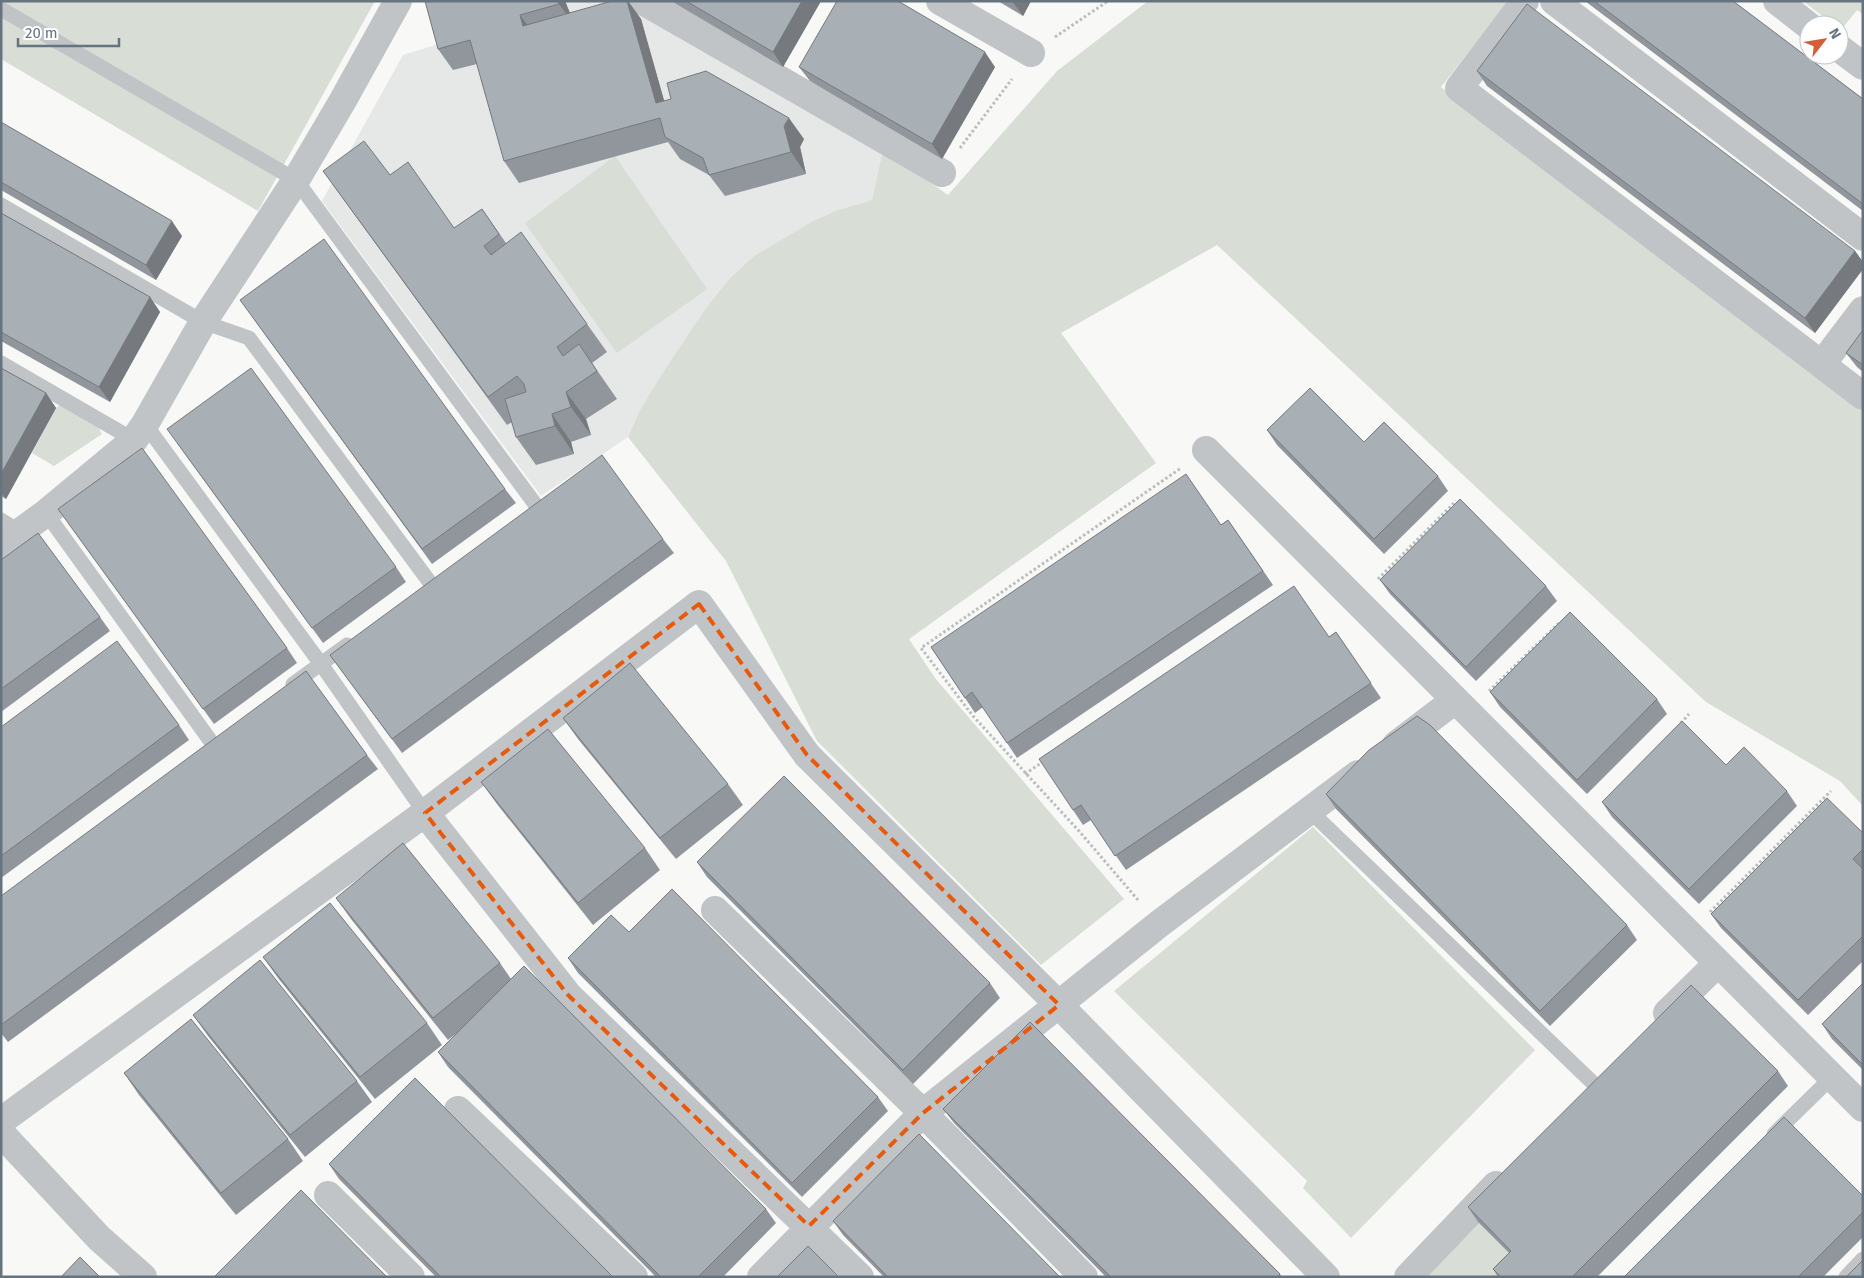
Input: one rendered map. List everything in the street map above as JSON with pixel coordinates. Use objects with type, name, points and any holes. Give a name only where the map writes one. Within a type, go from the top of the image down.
[{"type":"street","points":[[7,533],[46,513],[139,432],[203,322],[296,180],[398,1]]},
{"type":"street","points":[[643,1],[942,172]]},
{"type":"street","points":[[940,1],[1031,53]]},
{"type":"street","points":[[1526,1],[1459,88],[1863,396]]},
{"type":"street","points":[[1554,1],[1863,237]]},
{"type":"street","points":[[1777,1],[1799,18]]},
{"type":"street","points":[[1849,56],[1863,66]]},
{"type":"street","points":[[789,86],[804,60]]},
{"type":"street","points":[[1822,364],[1863,310]]},
{"type":"street","points":[[1206,450],[1863,1108]]},
{"type":"street","points":[[1,1121],[426,813],[699,604],[807,755],[1059,1005],[1326,1277]]},
{"type":"street","points":[[760,1277],[923,1113],[1159,924],[1310,811],[1461,706]]},
{"type":"street","points":[[426,813],[568,995],[860,1277]]},
{"type":"street","points":[[715,910],[923,1113],[1084,1277]]},
{"type":"street","points":[[1649,1030],[1718,963]]},
{"type":"street","points":[[1587,1091],[1614,1064]]},
{"type":"street","points":[[458,1110],[634,1277]]},
{"type":"street","points":[[1,1134],[99,1238],[143,1277]]},
{"type":"street","points":[[1408,1277],[1511,1170]]},
{"type":"street","points":[[328,1194],[411,1277]]},
{"type":"lane","points":[[1,9],[296,180],[538,508]]},
{"type":"lane","points":[[1,205],[203,322],[250,338],[431,584]]},
{"type":"lane","points":[[1,363],[139,432],[321,664],[426,813]]},
{"type":"lane","points":[[523,519],[554,497]]},
{"type":"lane","points":[[46,513],[129,636],[216,741],[197,755]]},
{"type":"lane","points":[[415,595],[446,573]]},
{"type":"lane","points":[[282,692],[360,635]]},
{"type":"lane","points":[[1310,811],[1587,1091]]},
{"type":"lane","points":[[1762,1146],[1832,1077]]},
{"type":"lane","points":[[1846,1277],[1863,1259]]},
{"type":"path","points":[[1159,924],[1079,832],[973,716],[922,648],[1206,450]]},
{"type":"path","points":[[1357,601],[1456,501]]},
{"type":"path","points":[[1461,706],[1565,618]]},
{"type":"path","points":[[1676,728],[1689,714]]},
{"type":"path","points":[[1025,774],[1049,757]]},
{"type":"path","points":[[1688,934],[1831,791]]},
{"type":"highlighted area","points":[[699,604],[807,755],[1059,1005],[923,1113],[809,1226],[568,995],[425,813]]},
{"type":"shaded area","points":[[1,1],[375,1],[258,211],[1,59]]},
{"type":"shaded area","points":[[480,1],[625,1],[883,149],[872,200],[835,211],[813,221],[754,256],[729,279],[703,312],[640,410],[628,437],[541,496],[322,201],[403,55],[445,42]]},
{"type":"shaded area","points":[[1148,1],[1509,1],[1441,87],[1863,411],[1863,806],[1840,781],[1706,702],[1217,245],[1061,333],[1156,463],[909,639],[935,678],[1124,899],[1041,965],[817,741],[726,561],[628,437],[640,410],[703,312],[729,279],[754,256],[813,221],[835,211],[872,200],[883,149],[948,195],[1057,71]]},
{"type":"shaded area","points":[[1803,1],[1863,1],[1863,14],[1857,10],[1849,20],[1849,15],[1821,15]]},
{"type":"shaded area","points":[[615,156],[707,289],[617,353],[525,223]]},
{"type":"shaded area","points":[[61,404],[98,427],[102,434],[54,466],[32,453],[56,408]]},
{"type":"shaded area","points":[[1313,827],[1535,1050],[1351,1238],[1303,1188],[1307,1181],[1114,991]]},
{"type":"shaded area","points":[[1478,1222],[1522,1266],[1511,1277],[1424,1277]]},
{"type":"building","points":[[425,1],[558,1],[559,4],[520,15],[523,26],[612,1],[627,1],[656,103],[671,99],[667,83],[706,71],[789,118],[784,126],[791,152],[709,175],[703,158],[665,137],[660,118],[504,161],[470,40],[438,49]]},
{"type":"building","points":[[686,1],[802,1],[773,52]]},
{"type":"building","points":[[837,1],[898,1],[985,52],[932,144],[799,67]]},
{"type":"building","points":[[1594,1],[1733,1],[1799,51],[1799,65],[1818,65],[1863,99],[1863,204]]},
{"type":"building","points":[[1527,4],[1855,251],[1805,318],[1477,71]]},
{"type":"building","points":[[1,122],[172,221],[146,265],[1,182]]},
{"type":"building","points":[[364,141],[390,175],[408,162],[454,228],[482,209],[499,234],[484,246],[491,255],[521,232],[587,324],[557,347],[563,356],[579,344],[597,371],[566,392],[571,407],[552,414],[555,426],[516,437],[505,399],[526,392],[524,384],[517,376],[488,397],[323,171]]},
{"type":"building","points":[[1,213],[150,297],[99,387],[1,332]]},
{"type":"building","points":[[324,239],[505,489],[422,549],[240,300]]},
{"type":"building","points":[[1863,330],[1863,365],[1846,353]]},
{"type":"building","points":[[1,368],[46,393],[1,474]]},
{"type":"building","points":[[251,368],[396,567],[312,628],[167,429]]},
{"type":"building","points":[[1310,388],[1364,442],[1384,422],[1438,476],[1374,539],[1267,430]]},
{"type":"building","points":[[142,448],[287,648],[203,709],[58,509]]},
{"type":"building","points":[[602,455],[663,539],[392,739],[330,655]]},
{"type":"building","points":[[1186,474],[1221,525],[1228,520],[1263,571],[1007,743],[972,692],[965,698],[931,647]]},
{"type":"building","points":[[1460,499],[1546,586],[1466,667],[1380,580]]},
{"type":"building","points":[[38,533],[100,617],[1,689],[1,560]]},
{"type":"building","points":[[1294,586],[1329,637],[1336,632],[1371,683],[1115,856],[1081,805],[1073,810],[1039,759]]},
{"type":"building","points":[[1570,612],[1657,699],[1577,780],[1490,692]]},
{"type":"building","points":[[117,641],[179,725],[1,856],[1,727]]},
{"type":"building","points":[[630,663],[728,784],[660,838],[563,718]]},
{"type":"building","points":[[306,671],[367,755],[1,1025],[1,896]]},
{"type":"building","points":[[1417,716],[1430,725],[1627,925],[1540,1011],[1326,794],[1369,750]]},
{"type":"building","points":[[1682,721],[1726,765],[1744,747],[1787,791],[1689,889],[1602,802]]},
{"type":"building","points":[[548,729],[645,848],[578,903],[481,782]]},
{"type":"building","points":[[784,776],[990,983],[903,1070],[697,862]]},
{"type":"building","points":[[1827,798],[1863,833],[1863,849],[1853,859],[1863,869],[1863,936],[1798,1000],[1711,914]]},
{"type":"building","points":[[403,843],[500,963],[433,1018],[336,898]]},
{"type":"building","points":[[672,889],[878,1097],[792,1183],[568,958],[611,915],[629,932]]},
{"type":"building","points":[[330,903],[427,1023],[360,1077],[263,957]]},
{"type":"building","points":[[260,960],[357,1081],[290,1135],[193,1015]]},
{"type":"building","points":[[524,966],[766,1209],[698,1277],[661,1277],[438,1052]]},
{"type":"building","points":[[1863,983],[1863,1065],[1822,1024]]},
{"type":"building","points":[[1691,985],[1778,1071],[1572,1277],[1501,1277],[1493,1269],[1511,1251],[1468,1207]]},
{"type":"building","points":[[191,1019],[288,1139],[221,1193],[124,1073]]},
{"type":"building","points":[[1030,1022],[1280,1274],[1277,1277],[1111,1277],[943,1109]]},
{"type":"building","points":[[415,1078],[613,1277],[441,1277],[329,1164]]},
{"type":"building","points":[[1784,1117],[1863,1196],[1863,1212],[1798,1277],[1624,1277]]},
{"type":"building","points":[[919,1134],[1060,1277],[888,1277],[833,1221]]},
{"type":"building","points":[[301,1190],[387,1277],[215,1276]]},
{"type":"building","points":[[808,1246],[839,1277],[777,1277]]},
{"type":"building","points":[[80,1257],[100,1277],[61,1277]]},
{"type":"building","points":[[1863,1260],[1863,1277],[1846,1277]]}]
